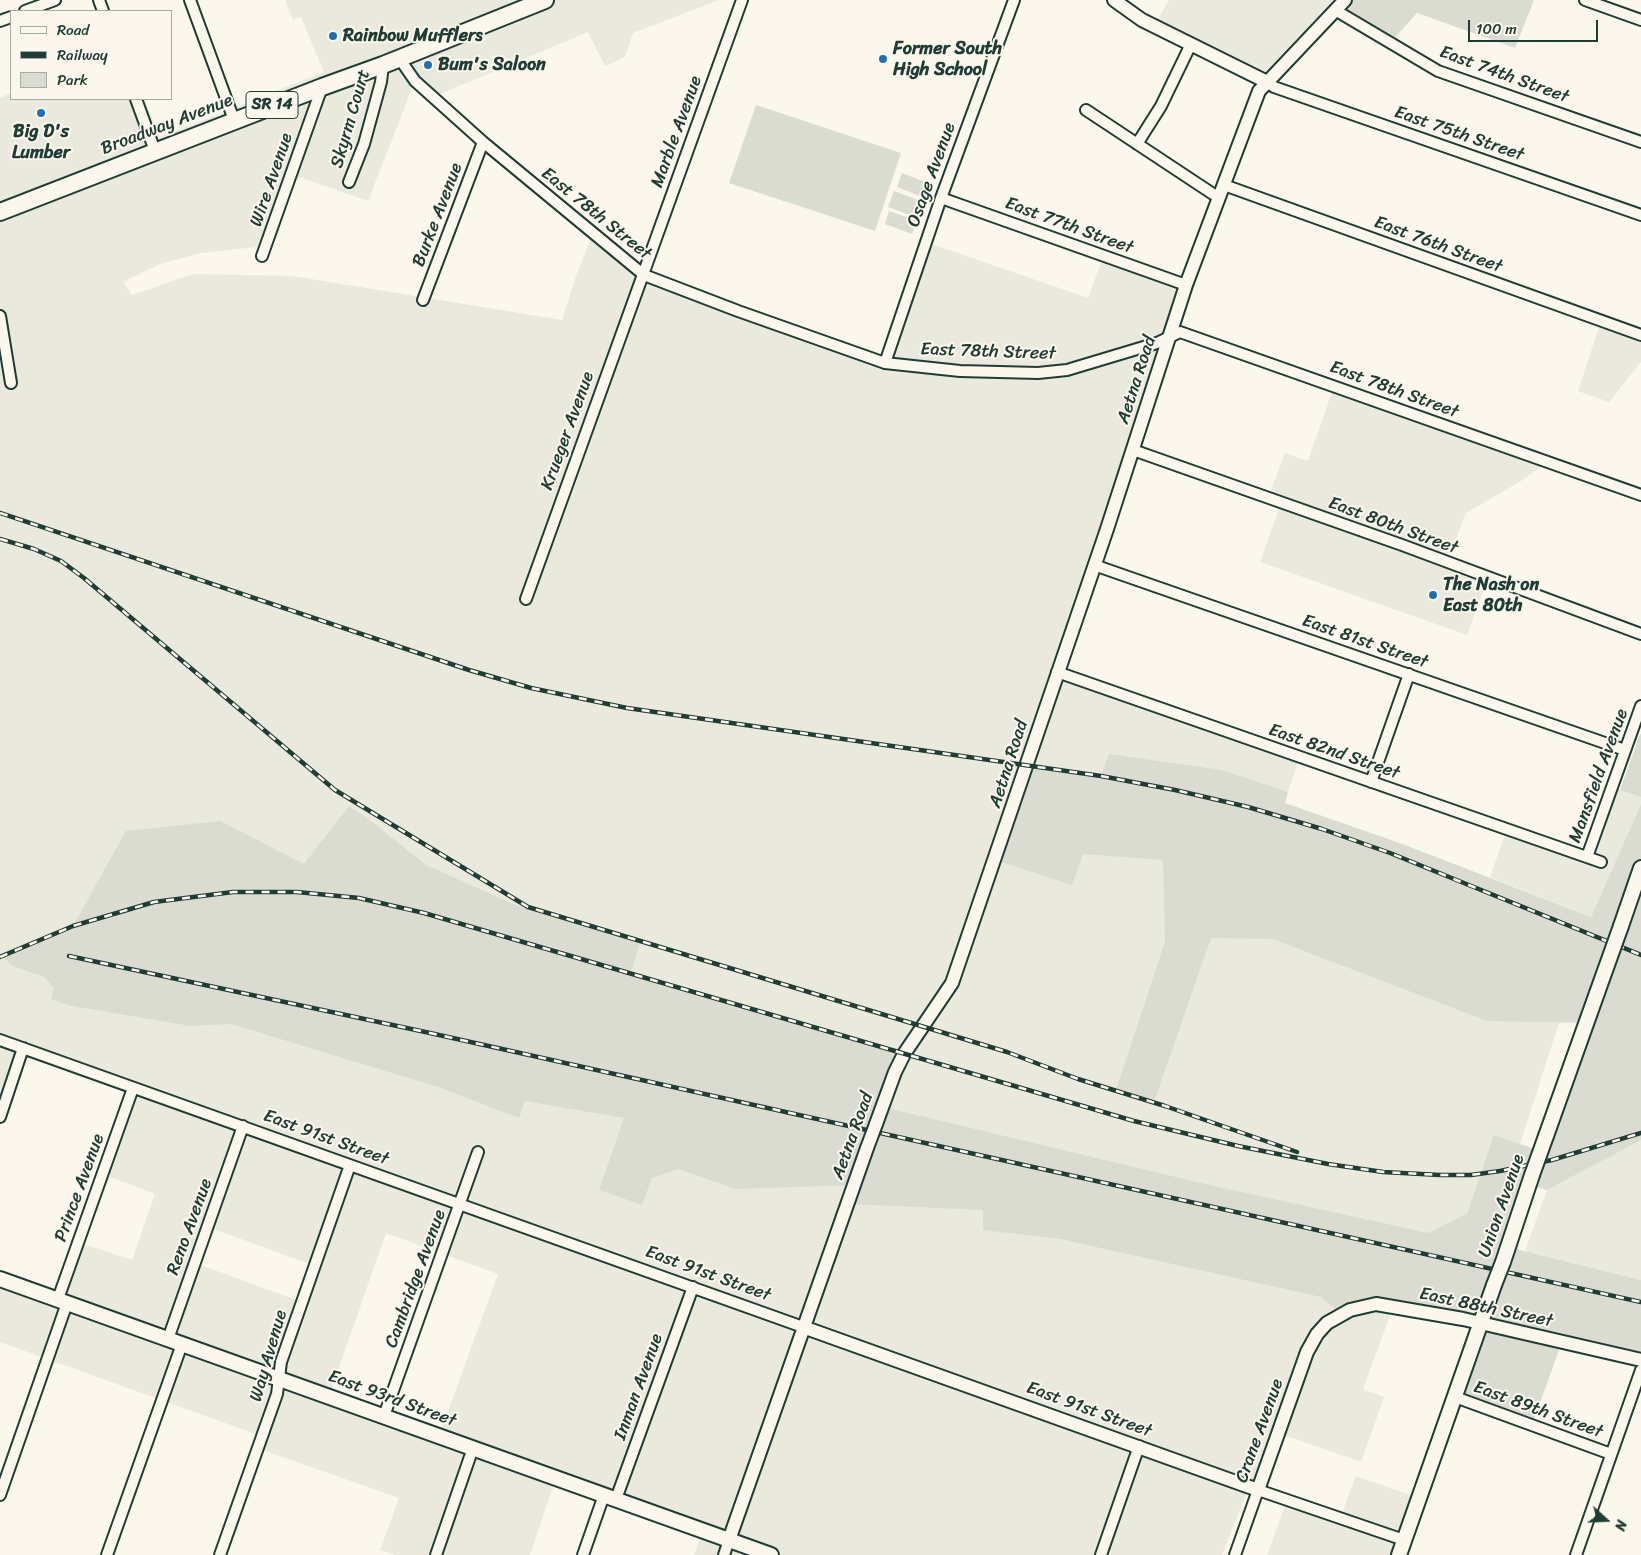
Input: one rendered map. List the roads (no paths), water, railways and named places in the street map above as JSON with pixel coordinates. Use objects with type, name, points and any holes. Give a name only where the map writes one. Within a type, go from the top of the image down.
[{"type":"main road","name":"Broadway Avenue","points":[[0,212],[322,86],[383,65],[522,4],[545,0]]},
{"type":"main road","name":"Union Avenue","points":[[1399,1555],[1641,868]]},
{"type":"main road","name":"East 93rd Street","points":[[0,1279],[771,1555]]},
{"type":"street","points":[[28,10],[55,0]]},
{"type":"street","points":[[190,0],[234,120]]},
{"type":"street","name":"Marble Avenue","points":[[644,275],[742,0]]},
{"type":"street","name":"Osage Avenue","points":[[885,363],[941,198],[1014,0]]},
{"type":"street","points":[[1114,0],[1142,20],[1267,82]]},
{"type":"street","name":"Aetna Road","points":[[724,1555],[803,1327],[895,1072],[904,1054],[952,983],[991,874],[1133,450],[1186,285],[1259,91],[1345,0]]},
{"type":"street","points":[[1585,0],[1641,20]]},
{"type":"street","name":"East 74th Street","points":[[1335,10],[1438,71],[1641,142]]},
{"type":"street","points":[[1138,144],[1161,106],[1191,44]]},
{"type":"street","name":"East 78th Street","points":[[398,58],[415,81],[483,142],[644,275],[738,311],[885,363],[960,371],[1038,373],[1067,370],[1157,343],[1170,335],[1180,332],[1641,495]]},
{"type":"street","name":"Skyrm Court","points":[[350,182],[364,144],[381,82],[383,65]]},
{"type":"street","name":"East 75th Street","points":[[1267,82],[1274,87],[1641,215]]},
{"type":"street","name":"Wire Avenue","points":[[262,256],[322,86]]},
{"type":"street","points":[[136,100],[155,151]]},
{"type":"street","name":"East 76th Street","points":[[1086,110],[1213,194],[1222,191],[1641,335]]},
{"type":"street","name":"Burke Avenue","points":[[424,300],[483,142]]},
{"type":"street","name":"East 77th Street","points":[[941,198],[1186,285]]},
{"type":"street","name":"Krueger Avenue","points":[[526,599],[612,357],[644,275]]},
{"type":"street","points":[[0,316],[11,383]]},
{"type":"street","name":"East 80th Street","points":[[1133,450],[1641,634]]},
{"type":"street","name":"East 81st Street","points":[[1094,565],[1625,750]]},
{"type":"street","name":"East 82nd Street","points":[[1058,672],[1601,862]]},
{"type":"street","points":[[1371,782],[1409,674]]},
{"type":"street","name":"Mansfield Avenue","points":[[1587,857],[1641,706]]},
{"type":"street","name":"East 91st Street","points":[[0,1040],[1258,1490],[1404,1540]]},
{"type":"street","points":[[0,1117],[23,1048]]},
{"type":"street","name":"Prince Avenue","points":[[0,1495],[133,1088]]},
{"type":"street","name":"Reno Avenue","points":[[168,1339],[243,1126]]},
{"type":"street","name":"Cambridge Avenue","points":[[384,1416],[478,1152]]},
{"type":"street","name":"Way Avenue","points":[[220,1555],[277,1394],[281,1362],[350,1165]]},
{"type":"street","name":"Inman Avenue","points":[[583,1555],[610,1497],[693,1287]]},
{"type":"street","name":"East 88th Street","points":[[1327,1323],[1350,1310],[1376,1304],[1481,1323],[1641,1360]]},
{"type":"street","name":"Crane Avenue","points":[[1235,1555],[1307,1352],[1317,1334],[1327,1323]]},
{"type":"street","points":[[107,1555],[182,1344]]},
{"type":"street","points":[[1576,1555],[1641,1370]]},
{"type":"street","name":"East 89th Street","points":[[1455,1397],[1611,1454]]},
{"type":"street","points":[[1101,1555],[1139,1446]]},
{"type":"street","points":[[436,1555],[473,1448]]},
{"type":"railway","points":[[0,513],[469,670],[531,688],[627,708],[1101,776],[1175,790],[1248,807],[1322,829],[1390,853],[1641,955]]},
{"type":"railway","points":[[0,539],[34,549],[61,561],[84,578],[335,790],[528,907],[1007,1052],[1078,1079],[1165,1106],[1297,1152]]},
{"type":"railway","points":[[0,957],[73,926],[154,902],[233,892],[297,892],[359,898],[424,913],[1134,1121],[1238,1146],[1328,1164],[1383,1172],[1471,1175],[1552,1160],[1641,1133]]},
{"type":"railway","points":[[69,956],[430,1033],[1641,1302]]},
{"type":"place","name":"Rainbow Mufflers","points":[[333,36]]},
{"type":"place","name":"Former South High School","points":[[883,59]]},
{"type":"place","name":"Bum's Saloon","points":[[428,65]]},
{"type":"place","name":"Big D's Lumber","points":[[41,113]]},
{"type":"place","name":"The Nash on East 80th","points":[[1433,595]]}]
